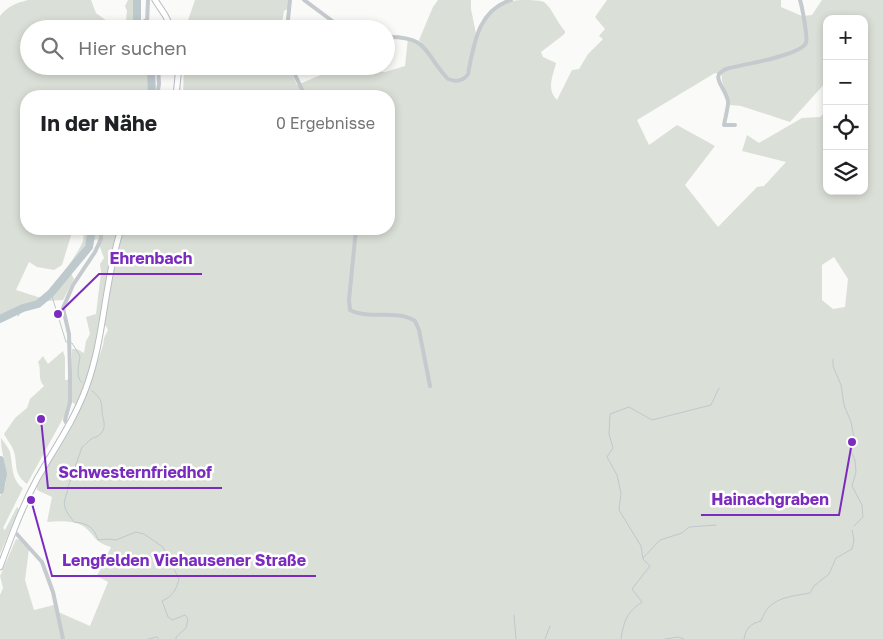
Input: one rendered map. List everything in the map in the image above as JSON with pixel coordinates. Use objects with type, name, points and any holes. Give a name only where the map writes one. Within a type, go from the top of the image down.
[{"type":"main road","points":[[155,0],[168,20]]},
{"type":"main road","points":[[177,90],[178,75]]},
{"type":"main road","points":[[0,566],[27,499],[68,426],[86,389],[95,362],[112,264],[119,235]]},
{"type":"street","points":[[147,20],[148,0]]},
{"type":"street","points":[[289,20],[290,0]]},
{"type":"street","points":[[304,0],[331,20]]},
{"type":"street","points":[[395,36],[403,36],[417,40],[448,78],[453,81],[460,81],[468,74],[477,36],[484,20],[497,7],[512,0]]},
{"type":"street","points":[[734,125],[724,125],[728,100],[718,78],[721,70],[787,54],[804,46],[807,39],[800,0]]},
{"type":"street","points":[[158,75],[158,90]]},
{"type":"street","points":[[295,75],[302,90]]},
{"type":"street","points":[[68,426],[65,420],[70,402],[69,340],[63,308],[74,285],[95,252],[101,235]]},
{"type":"street","points":[[355,235],[349,300],[350,310],[406,317],[415,321],[419,330],[430,386]]},
{"type":"street","points":[[14,531],[42,562],[53,592],[63,639]]},
{"type":"shaded area","points":[[28,0],[91,0],[96,13],[106,20],[20,20],[20,75],[150,75],[151,77],[150,90],[20,90],[20,235],[71,235],[62,265],[54,270],[37,267],[29,262],[16,290],[43,297],[76,254],[83,241],[83,235],[395,235],[395,90],[183,90],[184,75],[293,75],[297,85],[321,75],[395,75],[395,69],[405,66],[408,38],[420,44],[452,81],[467,76],[477,39],[488,17],[497,8],[508,2],[536,0],[547,5],[565,31],[562,36],[541,52],[543,57],[556,63],[551,87],[557,100],[572,70],[579,69],[588,54],[603,39],[599,36],[605,29],[595,17],[607,0],[781,0],[781,7],[802,16],[812,15],[822,0],[883,0],[883,639],[0,639],[0,595],[3,588],[0,576],[16,539],[20,540],[29,549],[25,580],[34,610],[54,605],[56,611],[90,626],[108,582],[97,576],[111,547],[101,543],[79,524],[65,521],[47,522],[52,497],[37,490],[37,485],[87,393],[108,330],[106,326],[99,322],[91,365],[76,405],[72,402],[27,484],[18,473],[13,449],[4,434],[15,418],[27,408],[30,399],[44,386],[41,381],[38,362],[43,356],[48,364],[63,351],[65,357],[65,380],[72,379],[72,349],[77,349],[84,353],[86,341],[90,334],[86,317],[96,314],[101,272],[100,264],[104,258],[97,239],[86,244],[68,268],[74,279],[63,300],[30,304],[0,316],[0,16],[9,7]],"holes":[[[823,15],[868,15],[868,195],[823,195],[823,114],[820,117],[802,118],[759,143],[747,135],[742,151],[786,162],[764,186],[757,187],[718,227],[685,185],[715,146],[677,125],[649,145],[637,120],[715,73],[722,75],[722,83],[730,105],[741,106],[790,122],[823,85]],[[834,257],[848,279],[845,307],[833,309],[822,300],[822,265]]]},
{"type":"shaded area","points":[[128,0],[136,0],[135,20],[126,20],[127,11],[125,6]]},
{"type":"shaded area","points":[[195,0],[289,0],[289,8],[284,11],[282,20],[188,20]]},
{"type":"shaded area","points":[[438,0],[471,0],[476,34],[467,71],[459,78],[448,77],[419,40],[433,7]]},
{"type":"shaded area","points":[[1,438],[10,452],[14,477],[23,488],[3,528],[5,530],[17,507],[19,509],[0,554],[0,496],[6,482]]},
{"type":"waterway","points":[[137,0],[137,20]]},
{"type":"waterway","points":[[151,75],[152,90]]},
{"type":"waterway","points":[[0,319],[23,308],[38,304],[51,293],[89,247],[91,235]]},
{"type":"waterway","points":[[51,293],[66,342],[72,343],[80,356],[78,374],[82,383]]},
{"type":"waterway","points":[[18,316],[23,308]]},
{"type":"waterway","points":[[833,359],[833,366],[841,385],[844,405],[851,422],[854,437],[851,451],[855,460],[856,472],[852,486],[862,505],[863,517],[854,526]]},
{"type":"waterway","points":[[621,639],[627,618],[632,610],[642,602],[632,589],[650,566],[643,559],[641,546],[619,510],[621,493],[617,475],[607,457],[613,448],[609,434],[610,414],[629,407],[652,420],[711,405],[719,388]]},
{"type":"waterway","points":[[92,391],[99,397],[101,402],[104,428],[97,437],[91,439],[82,447],[68,487],[64,502],[65,508],[74,522],[83,523],[92,529],[98,540],[116,540],[136,532],[144,534],[163,547],[179,579],[174,592],[162,601],[168,617],[172,620],[185,615],[188,619],[186,628],[176,639]]},
{"type":"waterway","points":[[0,460],[3,474],[0,490]]},
{"type":"waterway","points":[[643,558],[660,540],[682,533],[689,527],[716,525]]},
{"type":"waterway","points":[[744,639],[749,627],[761,621],[769,607],[774,603],[787,597],[810,593],[814,586],[829,574],[836,558],[852,549],[854,540],[852,530]]},
{"type":"waterway","points":[[514,615],[516,639]]},
{"type":"waterway","points":[[545,639],[550,626]]},
{"type":"waterway","points":[[148,639],[157,637],[159,639]]},
{"type":"waterway","points":[[665,639],[678,637],[684,639]]},
{"type":"place","name":"Ehrenbach","points":[[58,314]]},
{"type":"place","name":"Schwesternfriedhof","points":[[41,419]]},
{"type":"place","name":"Hainachgraben","points":[[852,442]]},
{"type":"place","name":"Lengfelden Viehausener Straße","points":[[31,500]]}]
